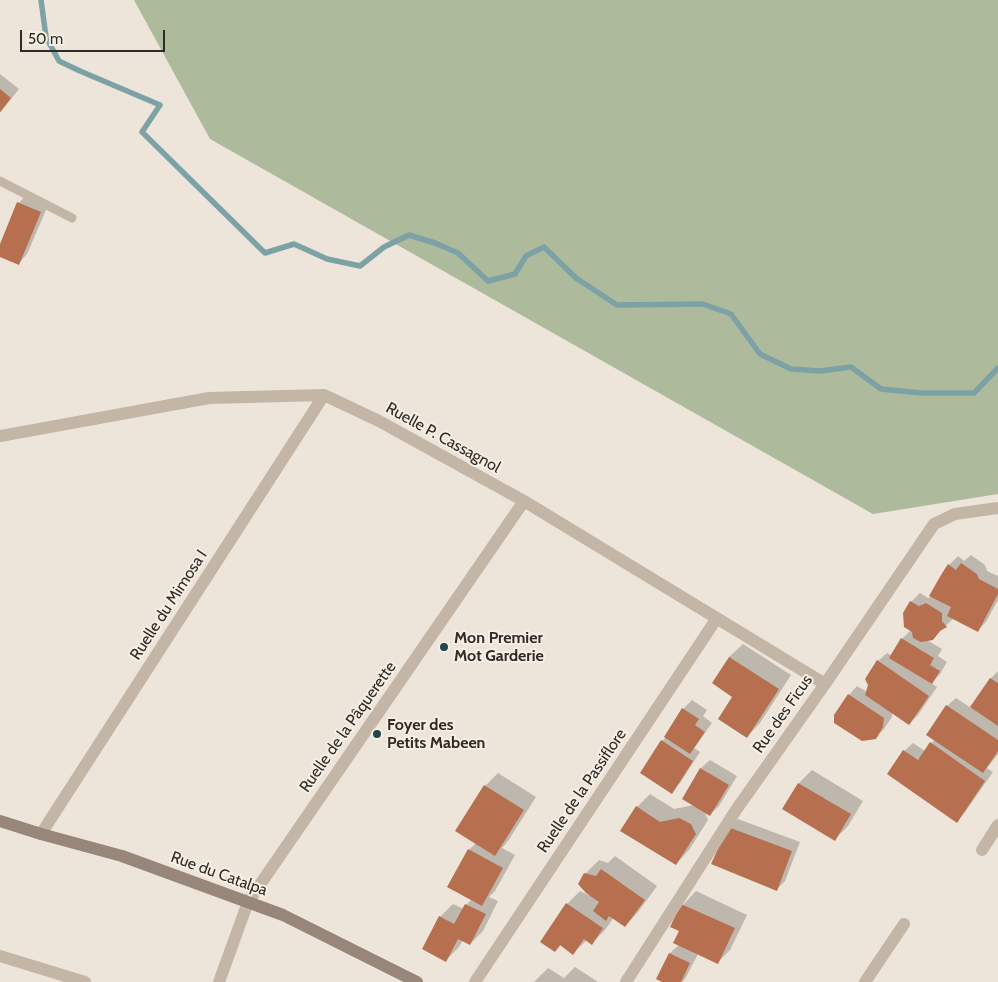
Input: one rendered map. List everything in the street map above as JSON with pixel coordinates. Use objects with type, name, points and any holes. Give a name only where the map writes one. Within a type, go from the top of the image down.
[{"type":"street","name":"Ruelle P. Cassagnol","points":[[0,436],[208,398],[324,395],[379,421],[524,501],[825,684]]},
{"type":"street","name":"Ruelle du Mimosa I","points":[[41,834],[324,395]]},
{"type":"street","name":"Ruelle de la Pâquerette","points":[[219,982],[248,902],[524,501]]},
{"type":"street","name":"Rue des Ficus","points":[[626,982],[736,810],[934,524],[955,514],[998,508]]},
{"type":"street","name":"Ruelle de la Passiflore","points":[[475,982],[716,618]]},
{"type":"street","name":"Rue du Catalpa","points":[[0,821],[122,856],[283,915],[417,982]]},
{"type":"street","points":[[982,850],[998,826]]},
{"type":"street","points":[[865,982],[904,924]]},
{"type":"street","points":[[0,956],[86,982]]},
{"type":"lane","points":[[0,181],[72,218]]},
{"type":"green space","points":[[134,0],[998,0],[998,494],[873,514],[210,139]]},
{"type":"building","points":[[0,89],[11,98],[0,112]]},
{"type":"building","points":[[17,202],[41,212],[19,265],[0,257],[0,244]]},
{"type":"building","points":[[961,563],[977,574],[979,579],[998,589],[998,594],[978,632],[947,616],[951,607],[929,596],[948,564],[956,570]]},
{"type":"building","points":[[910,601],[919,606],[926,603],[942,613],[942,621],[947,627],[940,631],[933,640],[921,642],[913,638],[912,632],[904,627],[903,613]]},
{"type":"building","points":[[901,638],[934,658],[930,665],[940,671],[932,684],[889,658]]},
{"type":"building","points":[[729,657],[779,689],[747,738],[718,719],[732,697],[712,683]]},
{"type":"building","points":[[877,660],[929,696],[909,725],[865,695],[868,685],[865,679]]},
{"type":"building","points":[[990,678],[998,683],[998,726],[970,707]]},
{"type":"building","points":[[848,694],[884,718],[883,727],[876,739],[862,741],[834,723],[834,715]]},
{"type":"building","points":[[946,705],[998,740],[998,751],[983,773],[926,735]]},
{"type":"building","points":[[682,708],[699,719],[695,725],[705,732],[690,754],[664,737]]},
{"type":"building","points":[[661,740],[693,761],[672,794],[640,773]]},
{"type":"building","points":[[930,742],[985,781],[957,823],[887,774],[903,750],[918,760]]},
{"type":"building","points":[[700,768],[729,785],[710,816],[682,799]]},
{"type":"building","points":[[798,783],[851,814],[835,841],[782,809]]},
{"type":"building","points":[[484,785],[524,810],[495,856],[455,831]]},
{"type":"building","points":[[636,806],[660,822],[679,818],[691,824],[696,834],[676,865],[620,831]]},
{"type":"building","points":[[728,827],[792,851],[777,891],[711,864]]},
{"type":"building","points":[[468,849],[503,868],[482,906],[447,887]]},
{"type":"building","points":[[601,869],[645,900],[625,927],[609,916],[606,921],[593,911],[599,902],[586,893],[578,884],[584,873],[596,876]]},
{"type":"building","points":[[566,903],[603,928],[592,945],[584,939],[573,955],[560,945],[555,952],[540,942]]},
{"type":"building","points":[[465,904],[486,914],[470,945],[458,939],[446,962],[422,949],[439,916],[454,924]]},
{"type":"building","points":[[681,904],[735,928],[718,964],[673,943],[679,931],[670,927]]},
{"type":"building","points":[[669,953],[690,963],[681,982],[662,982],[656,979]]},
{"type":"waterway","points":[[41,0],[46,37],[59,61],[160,105],[142,132],[265,253],[294,244],[327,259],[360,266],[384,247],[409,235],[458,253],[488,281],[515,274],[526,256],[544,247],[576,278],[617,305],[703,304],[731,314],[760,354],[791,369],[820,371],[851,367],[881,389],[921,393],[974,393],[998,368]]},
{"type":"place","name":"Mon Premier Mot Garderie","points":[[444,647]]},
{"type":"place","name":"Foyer des Petits Mabeen","points":[[377,734]]}]
